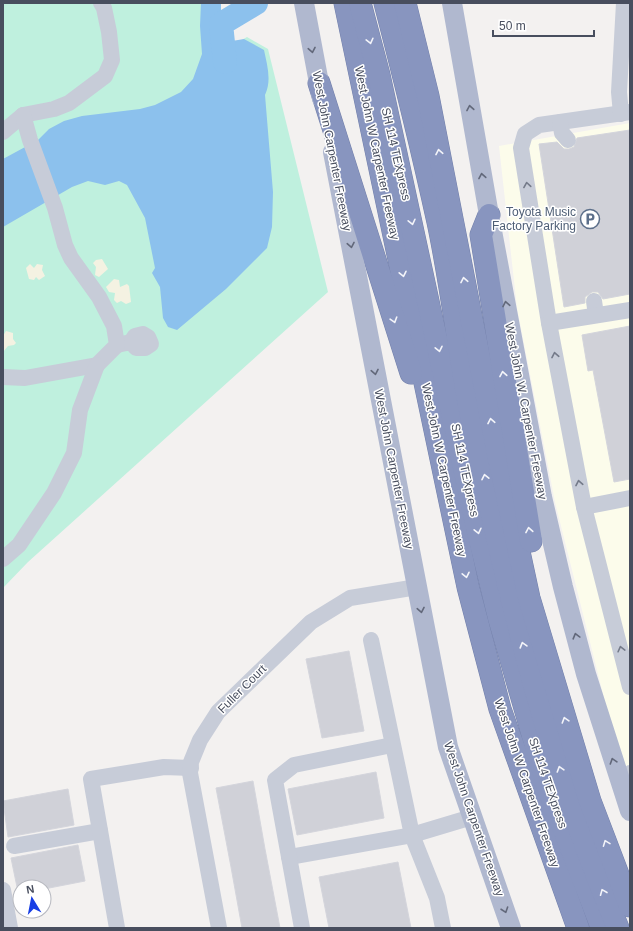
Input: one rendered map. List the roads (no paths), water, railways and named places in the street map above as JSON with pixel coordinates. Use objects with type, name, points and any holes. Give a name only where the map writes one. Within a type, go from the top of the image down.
[{"type":"highway","name":"West John W Carpenter Freeway","points":[[345,3],[468,587],[500,709],[578,928]]},
{"type":"highway","name":"SH 114 TEXpress","points":[[360,3],[382,90],[478,532],[499,618],[548,788],[602,928]]},
{"type":"highway","name":"SH 114 TEXpress","points":[[385,3],[438,224],[472,420],[514,613],[564,783],[601,889],[618,928]]},
{"type":"highway","points":[[405,3],[428,96],[499,458],[536,623],[590,801],[630,906]]},
{"type":"highway","points":[[319,83],[449,496]]},
{"type":"highway","points":[[489,215],[481,235],[488,287],[540,596],[536,623]]},
{"type":"main road","name":"West John W. Carpenter Freeway","points":[[452,3],[489,215],[542,497],[563,587],[600,720],[627,803]]},
{"type":"main road","name":"West John Carpenter Freeway","points":[[305,10],[448,747],[511,928]]},
{"type":"lane","points":[[3,132],[23,115],[54,109],[69,103],[105,76],[112,60],[109,32],[104,8],[101,3]]},
{"type":"lane","points":[[624,3],[619,92],[626,113],[562,134],[539,125],[525,134],[521,148],[549,323],[584,507],[630,687]]},
{"type":"lane","points":[[3,377],[26,378],[97,365],[124,343],[99,297],[71,258],[65,245],[55,208],[30,140],[23,115]]},
{"type":"lane","points":[[549,323],[595,308],[630,310]]},
{"type":"lane","points":[[3,559],[19,545],[54,493],[74,453],[80,410],[97,365]]},
{"type":"lane","points":[[584,507],[630,498]]},
{"type":"lane","name":"Fuller Court","points":[[219,928],[190,773],[200,740],[218,712],[311,622],[350,598],[417,587]]},
{"type":"lane","points":[[371,640],[412,835],[437,898],[443,928]]},
{"type":"lane","points":[[302,928],[275,780],[294,765],[392,745]]},
{"type":"lane","points":[[117,928],[91,779],[164,767],[191,768]]},
{"type":"lane","points":[[627,803],[630,773]]},
{"type":"lane","points":[[289,857],[412,835],[472,817]]},
{"type":"lane","points":[[14,846],[100,830]]},
{"type":"lane","points":[[3,890],[10,928]]},
{"type":"water","points":[[201,3],[221,3],[221,29],[223,35],[232,41],[244,39],[264,50],[269,78],[265,95],[273,192],[272,227],[267,248],[226,289],[177,330],[168,327],[163,318],[160,287],[152,273],[155,268],[145,218],[127,185],[119,181],[105,185],[88,181],[72,187],[3,227],[3,159],[38,140],[49,129],[64,121],[82,116],[140,109],[155,105],[181,92],[193,79],[202,54],[200,26]]},
{"type":"waterway","points":[[225,62],[221,24],[256,3]]},
{"type":"place","name":"Toyota Music Factory Parking","points":[[590,219]]}]
